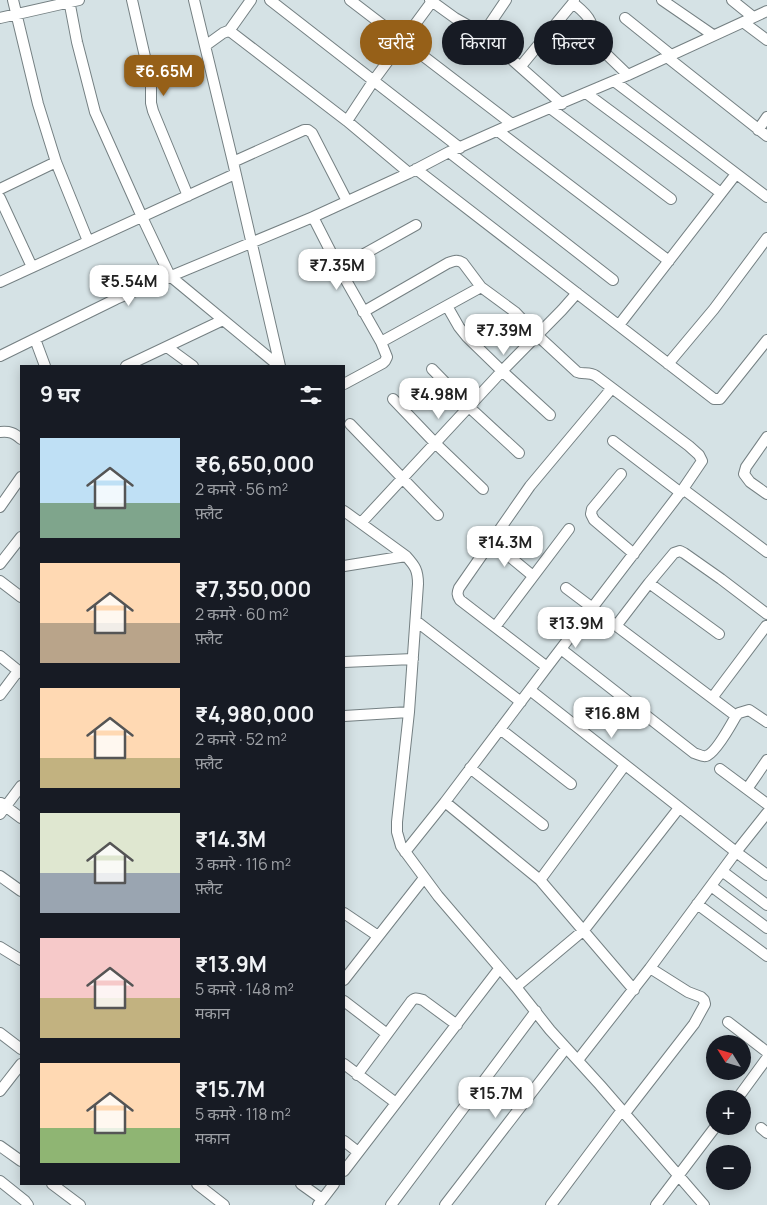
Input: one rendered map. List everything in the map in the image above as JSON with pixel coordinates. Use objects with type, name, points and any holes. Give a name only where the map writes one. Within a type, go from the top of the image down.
[{"type":"street","points":[[13,0],[38,104],[56,162],[88,241]]},
{"type":"street","points":[[132,0],[151,83],[153,111],[188,196]]},
{"type":"street","points":[[194,0],[280,365]]},
{"type":"street","points":[[205,46],[222,33],[229,31],[251,0]]},
{"type":"street","points":[[270,0],[460,148]]},
{"type":"street","points":[[350,0],[375,20]]},
{"type":"street","points":[[418,20],[432,0],[458,20]]},
{"type":"street","points":[[492,20],[506,0]]},
{"type":"street","points":[[662,0],[713,35]]},
{"type":"street","points":[[732,0],[753,17]]},
{"type":"street","points":[[0,18],[72,1],[77,42],[95,112],[170,276],[279,365]]},
{"type":"street","points":[[562,104],[521,66],[574,1],[590,20],[596,43],[628,75]]},
{"type":"street","points":[[0,356],[116,299],[313,217],[450,152],[628,75],[767,11]]},
{"type":"street","points":[[625,18],[767,136]]},
{"type":"street","points":[[743,22],[767,40]]},
{"type":"street","points":[[229,31],[412,171],[577,293],[711,397],[717,400],[720,399],[767,340]]},
{"type":"street","points":[[432,64],[512,124]]},
{"type":"street","points":[[347,121],[385,65]]},
{"type":"street","points":[[614,81],[767,197]]},
{"type":"street","points":[[586,93],[721,193]]},
{"type":"street","points":[[550,108],[671,200]]},
{"type":"street","points":[[758,130],[767,117]]},
{"type":"street","points":[[233,162],[304,130],[308,130],[312,133],[347,201]]},
{"type":"street","points":[[498,131],[669,261]]},
{"type":"street","points":[[450,152],[613,280]]},
{"type":"street","points":[[0,188],[56,162]]},
{"type":"street","points":[[0,282],[235,174]]},
{"type":"street","points":[[619,325],[736,174]]},
{"type":"street","points":[[0,198],[32,267]]},
{"type":"street","points":[[313,217],[339,268],[381,342],[387,357],[385,361],[345,383]]},
{"type":"street","points":[[339,268],[416,225]]},
{"type":"street","points":[[668,364],[714,309],[767,238]]},
{"type":"street","points":[[363,312],[456,260],[462,263],[482,287],[515,312],[576,372],[593,374],[699,455],[702,461],[682,491],[405,852]]},
{"type":"street","points":[[381,342],[482,287]]},
{"type":"street","points":[[361,523],[577,293]]},
{"type":"street","points":[[447,306],[467,337],[550,415]]},
{"type":"street","points":[[128,365],[223,320]]},
{"type":"street","points":[[35,339],[45,365]]},
{"type":"street","points":[[167,347],[192,365]]},
{"type":"street","points":[[432,369],[469,407],[519,453]]},
{"type":"street","points":[[547,667],[460,600],[458,596],[459,588],[530,486],[612,388]]},
{"type":"street","points":[[393,399],[435,443],[484,489]]},
{"type":"street","points":[[350,424],[438,515]]},
{"type":"street","points":[[0,432],[10,431],[20,438]]},
{"type":"street","points":[[766,439],[746,467],[744,474],[750,482],[767,494]]},
{"type":"street","points":[[613,441],[767,552]]},
{"type":"street","points":[[621,474],[592,509],[591,514],[594,520],[634,554]]},
{"type":"street","points":[[0,507],[20,478]]},
{"type":"street","points":[[345,512],[406,556],[414,566],[418,576],[409,712],[397,827],[398,838],[405,852],[438,896],[550,1030],[704,1205]]},
{"type":"street","points":[[495,627],[568,529]]},
{"type":"street","points":[[0,564],[20,538]]},
{"type":"street","points":[[492,542],[534,576]]},
{"type":"street","points":[[616,626],[674,553],[680,551],[767,614]]},
{"type":"street","points":[[345,566],[406,556]]},
{"type":"street","points":[[0,581],[20,596]]},
{"type":"street","points":[[649,583],[719,634]]},
{"type":"street","points":[[566,588],[736,716]]},
{"type":"street","points":[[416,621],[521,702]]},
{"type":"street","points":[[712,698],[767,626]]},
{"type":"street","points":[[560,649],[700,756],[704,757],[710,754],[738,713],[748,710],[767,722]]},
{"type":"street","points":[[0,656],[20,672],[0,695]]},
{"type":"street","points":[[345,662],[413,659]]},
{"type":"street","points":[[530,690],[767,875]]},
{"type":"street","points":[[345,716],[409,712]]},
{"type":"street","points":[[500,729],[571,784]]},
{"type":"street","points":[[748,789],[767,760]]},
{"type":"street","points":[[540,880],[625,765]]},
{"type":"street","points":[[470,768],[543,825]]},
{"type":"street","points":[[720,769],[767,804]]},
{"type":"street","points":[[20,787],[2,808],[20,817]]},
{"type":"street","points":[[445,802],[540,880],[634,990]]},
{"type":"street","points":[[516,987],[584,930],[679,808]]},
{"type":"street","points":[[578,1060],[634,990],[767,813]]},
{"type":"street","points":[[722,871],[767,905]]},
{"type":"street","points":[[0,876],[20,890]]},
{"type":"street","points":[[345,979],[424,878]]},
{"type":"street","points":[[711,886],[767,928]]},
{"type":"street","points":[[697,904],[767,956]]},
{"type":"street","points":[[345,914],[378,936]]},
{"type":"street","points":[[0,947],[20,959]]},
{"type":"street","points":[[551,1205],[623,1111],[694,1024],[705,1004],[702,997],[688,992],[650,968]]},
{"type":"street","points":[[345,1170],[500,969]]},
{"type":"street","points":[[358,1075],[415,998],[423,1000],[456,1025]]},
{"type":"street","points":[[345,1002],[387,1034]]},
{"type":"street","points":[[391,1205],[536,1011]]},
{"type":"street","points":[[728,1022],[767,1052]]},
{"type":"street","points":[[0,1033],[20,1048]]},
{"type":"street","points":[[445,1205],[566,1048]]},
{"type":"street","points":[[744,1090],[767,1058]]},
{"type":"street","points":[[0,1091],[20,1065]]},
{"type":"street","points":[[345,1065],[396,1103]]},
{"type":"street","points":[[656,1205],[709,1135]]},
{"type":"street","points":[[345,1142],[358,1152]]},
{"type":"street","points":[[0,1146],[20,1160]]},
{"type":"street","points":[[0,1182],[28,1205]]},
{"type":"street","points":[[53,1185],[80,1205]]},
{"type":"street","points":[[197,1185],[224,1205]]},
{"type":"street","points":[[302,1185],[320,1202],[333,1185]]}]
